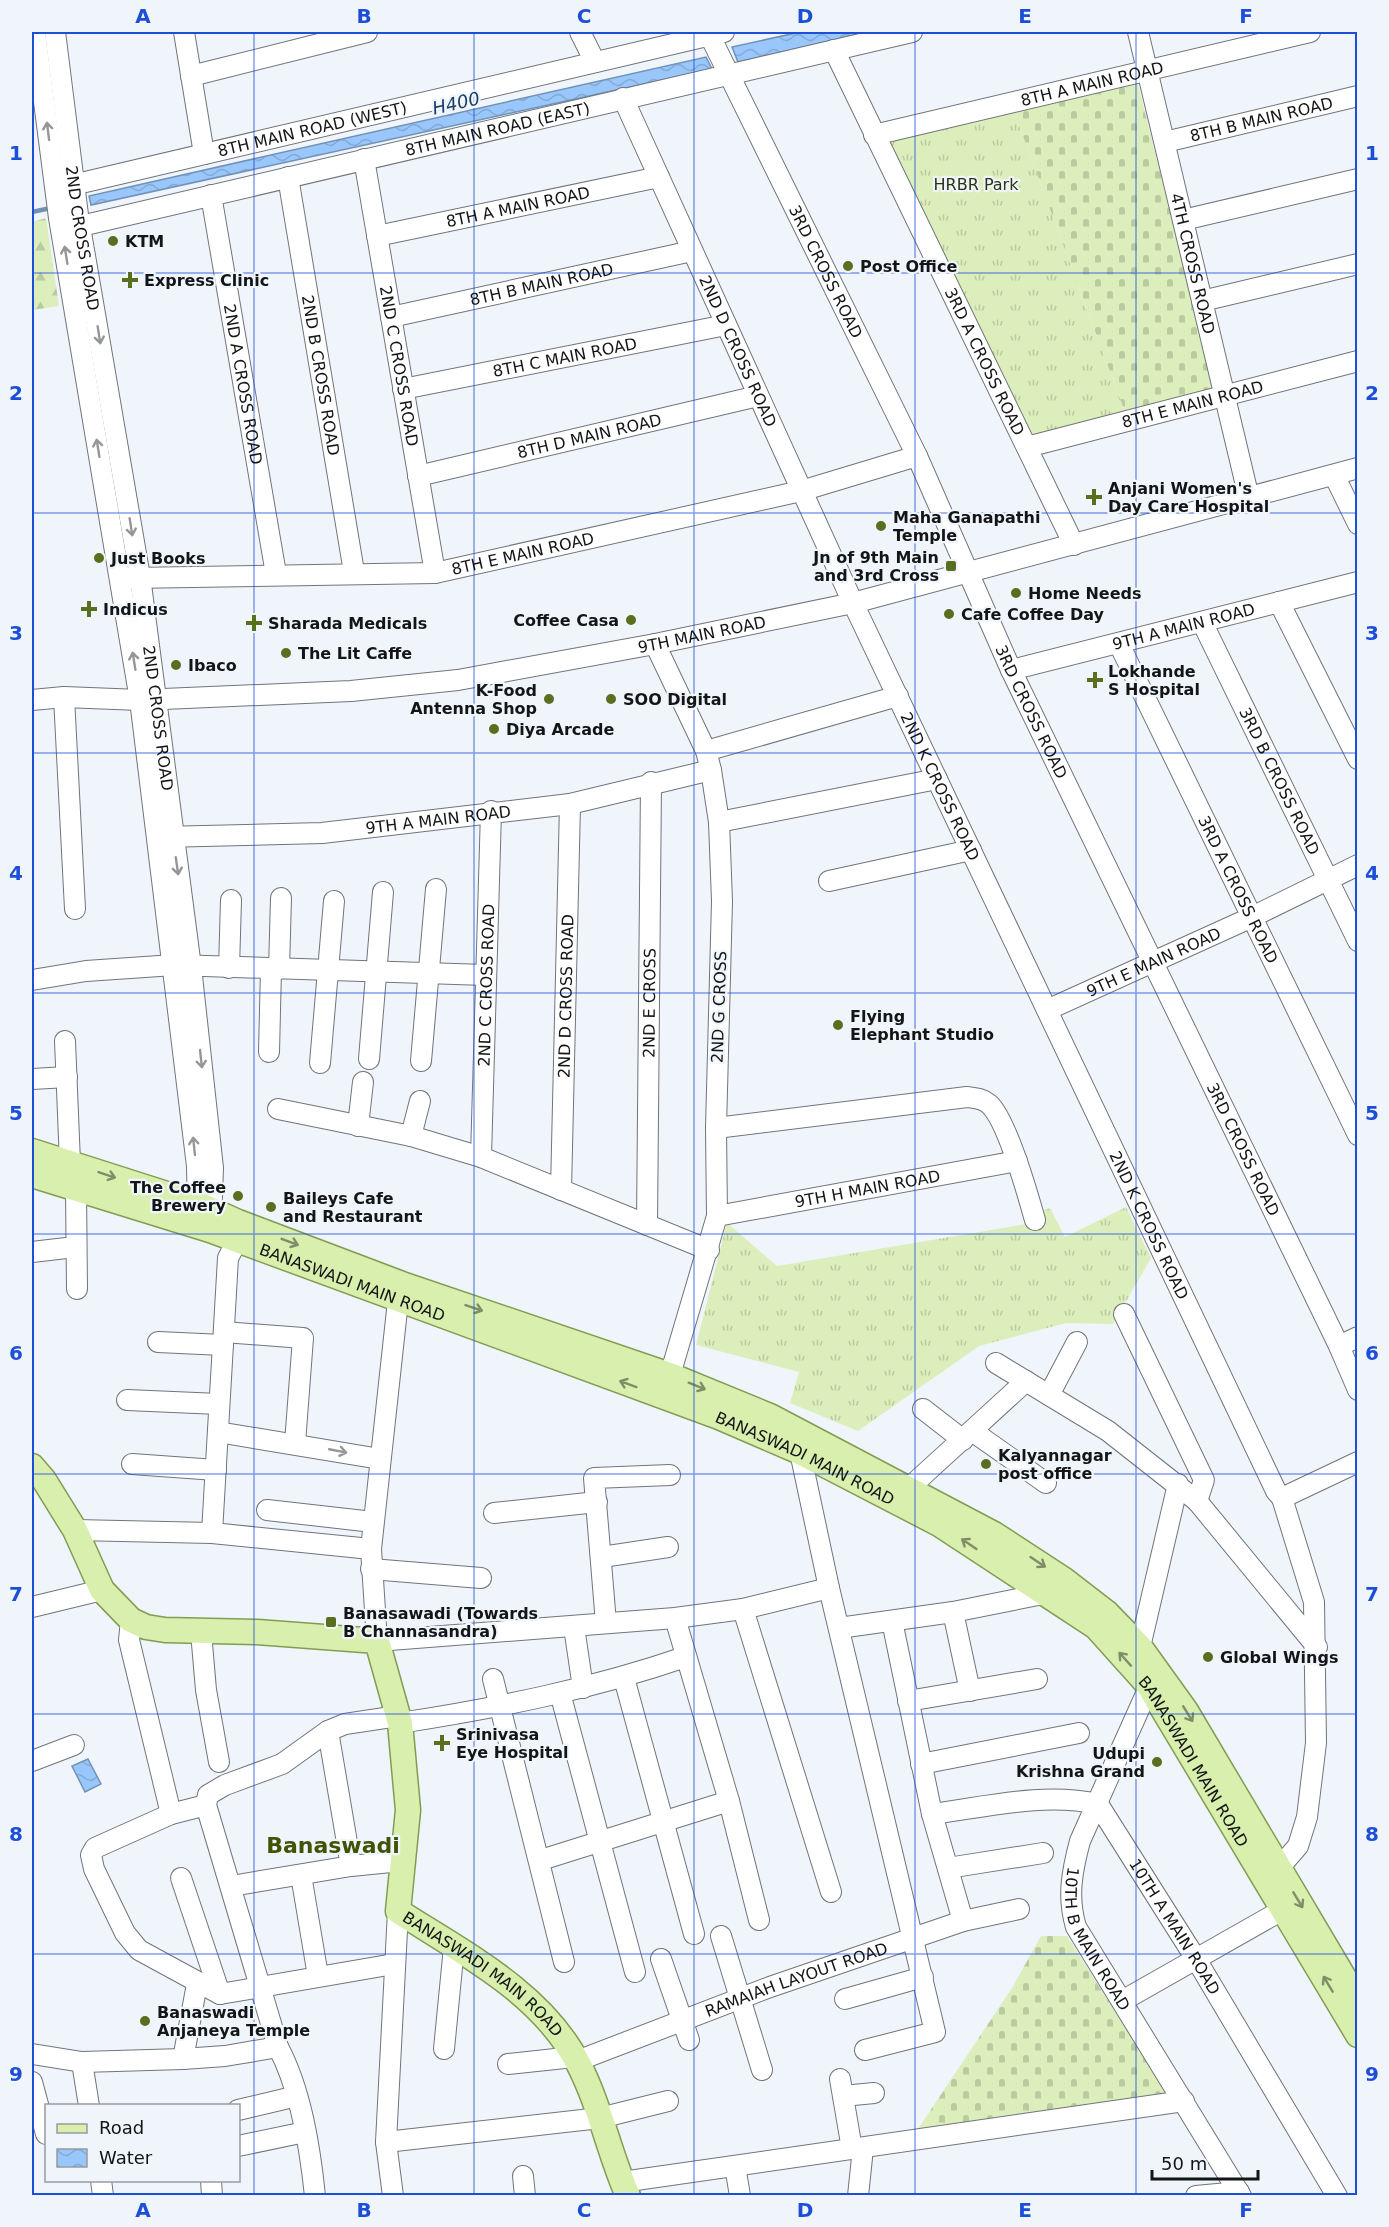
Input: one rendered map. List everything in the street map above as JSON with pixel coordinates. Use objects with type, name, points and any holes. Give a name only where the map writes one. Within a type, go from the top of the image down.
[{"type":"main road","name":"BANASWADI MAIN ROAD","points":[[32,1151],[70,1163],[237,1231],[398,1301],[718,1417],[804,1444],[909,1488],[994,1533],[1063,1579],[1107,1613],[1140,1647],[1154,1677],[1284,1909],[1358,2035]]},
{"type":"main road","name":"BANASWADI MAIN ROAD","points":[[32,1175],[76,1189],[205,1218]]},
{"type":"main road","name":"BANASWADI MAIN ROAD","points":[[237,1231],[670,1375],[770,1416],[804,1444],[939,1524],[1096,1627],[1154,1677],[1186,1711],[1358,2001]]},
{"type":"main road","points":[[32,1466],[44,1480],[75,1530],[102,1590],[131,1620],[146,1627],[201,1632],[257,1632],[377,1641]]},
{"type":"main road","name":"BANASWADI MAIN ROAD","points":[[377,1641],[399,1719],[408,1810],[401,1861],[398,1911],[499,1977],[538,2008],[576,2059],[625,2189]]},
{"type":"street","name":"2ND CROSS ROAD","points":[[35,32],[65,187],[148,699],[182,966],[197,1166],[205,1218]]},
{"type":"street","name":"2ND CROSS ROAD","points":[[55,32],[65,187]]},
{"type":"street","points":[[184,32],[204,154]]},
{"type":"street","points":[[191,76],[367,32]]},
{"type":"street","points":[[580,32],[595,62]]},
{"type":"street","name":"8TH MAIN ROAD (EAST)","points":[[70,222],[211,195],[726,72],[912,32]]},
{"type":"street","name":"4TH CROSS ROAD","points":[[1138,32],[1249,498]]},
{"type":"street","name":"8TH A MAIN ROAD","points":[[874,135],[1310,32]]},
{"type":"street","name":"8TH MAIN ROAD (WEST)","points":[[65,187],[714,36]]},
{"type":"street","name":"3RD CROSS ROAD","points":[[714,36],[726,72],[917,456],[1011,670],[1339,1346],[1358,1390]]},
{"type":"street","name":"3RD A CROSS ROAD","points":[[834,50],[1074,545]]},
{"type":"street","name":"8TH B MAIN ROAD","points":[[1165,142],[1358,96]]},
{"type":"street","name":"2ND D CROSS ROAD","points":[[623,98],[853,603]]},
{"type":"street","name":"2ND C CROSS ROAD","points":[[364,159],[435,573]]},
{"type":"street","name":"2ND B CROSS ROAD","points":[[288,177],[354,572]]},
{"type":"street","name":"8TH A MAIN ROAD","points":[[377,236],[659,177]]},
{"type":"street","points":[[1183,220],[1358,179]]},
{"type":"street","name":"2ND A CROSS ROAD","points":[[211,195],[276,574]]},
{"type":"street","name":"8TH B MAIN ROAD","points":[[391,317],[692,251]]},
{"type":"street","points":[[1202,301],[1358,264]]},
{"type":"street","name":"8TH C MAIN ROAD","points":[[403,389],[726,325]]},
{"type":"street","name":"8TH E MAIN ROAD","points":[[1027,447],[1358,361]]},
{"type":"street","name":"8TH D MAIN ROAD","points":[[418,476],[758,396]]},
{"type":"street","name":"8TH E MAIN ROAD","points":[[130,578],[354,572],[435,573],[801,491],[917,456]]},
{"type":"street","name":"9TH MAIN ROAD","points":[[32,700],[64,697],[148,699],[351,691],[458,680],[655,644],[853,603],[1358,468]]},
{"type":"street","points":[[1334,475],[1358,524]]},
{"type":"street","name":"9TH A MAIN ROAD","points":[[1011,670],[1358,582]]},
{"type":"street","points":[[1279,602],[1358,759]]},
{"type":"street","name":"2ND K CROSS ROAD","points":[[853,603],[1276,1491],[1282,1498],[1314,1602],[1317,1647],[1316,1743],[1307,1817],[1298,1846],[1279,1868]]},
{"type":"street","name":"3RD B CROSS ROAD","points":[[1202,622],[1358,941]]},
{"type":"street","name":"2ND G CROSS","points":[[655,644],[709,760],[719,822],[722,901],[716,1128],[717,1216],[709,1250],[670,1375]]},
{"type":"street","name":"3RD A CROSS ROAD","points":[[1119,644],[1250,918],[1358,1135]]},
{"type":"street","name":"9TH A MAIN ROAD","points":[[166,837],[322,833],[491,811],[570,804],[651,782],[898,696]]},
{"type":"street","points":[[64,697],[75,909]]},
{"type":"street","points":[[719,822],[937,780]]},
{"type":"street","name":"2ND E CROSS","points":[[647,1225],[651,782]]},
{"type":"street","name":"2ND D CROSS ROAD","points":[[561,1190],[570,804]]},
{"type":"street","name":"2ND C CROSS ROAD","points":[[481,1157],[491,811]]},
{"type":"street","points":[[829,882],[971,850]]},
{"type":"street","name":"9TH E MAIN ROAD","points":[[1047,1010],[1250,918],[1327,878],[1358,865]]},
{"type":"street","points":[[421,1060],[436,889]]},
{"type":"street","points":[[369,1059],[382,892]]},
{"type":"street","points":[[269,1052],[282,898]]},
{"type":"street","points":[[229,968],[231,900]]},
{"type":"street","points":[[321,1063],[334,900]]},
{"type":"street","points":[[32,980],[86,971],[182,966],[486,975]]},
{"type":"street","points":[[65,1041],[70,1163]]},
{"type":"street","points":[[32,1079],[68,1077]]},
{"type":"street","points":[[358,1126],[363,1082]]},
{"type":"street","points":[[716,1128],[975,1098],[990,1104],[1017,1161],[1035,1220]]},
{"type":"street","points":[[411,1136],[420,1101]]},
{"type":"street","points":[[278,1109],[411,1136],[481,1157],[709,1250]]},
{"type":"street","name":"9TH H MAIN ROAD","points":[[717,1216],[1017,1161]]},
{"type":"street","points":[[76,1189],[77,1289]]},
{"type":"street","points":[[212,1533],[228,1258],[237,1231]]},
{"type":"street","points":[[32,1252],[75,1247]]},
{"type":"street","points":[[398,1301],[371,1549],[377,1641],[675,1618],[743,1609],[829,1588]]},
{"type":"street","points":[[1124,1314],[1204,1480],[1197,1500]]},
{"type":"street","points":[[1339,1346],[1358,1337]]},
{"type":"street","points":[[158,1342],[223,1338],[303,1338],[295,1443]]},
{"type":"street","points":[[1049,1395],[1077,1342]]},
{"type":"street","points":[[996,1363],[1108,1431],[1197,1500],[1317,1647]]},
{"type":"street","points":[[909,1488],[1026,1381]]},
{"type":"street","points":[[127,1400],[219,1404]]},
{"type":"street","points":[[923,1409],[1046,1483]]},
{"type":"street","points":[[218,1432],[295,1443],[380,1459]]},
{"type":"street","points":[[804,1444],[829,1588],[935,2032],[865,2050]]},
{"type":"street","points":[[1282,1498],[1358,1462]]},
{"type":"street","points":[[132,1464],[216,1470]]},
{"type":"street","points":[[606,1623],[594,1478],[670,1475]]},
{"type":"street","points":[[1140,1647],[1178,1484]]},
{"type":"street","points":[[494,1513],[597,1502]]},
{"type":"street","points":[[267,1510],[373,1522]]},
{"type":"street","points":[[75,1530],[212,1533],[371,1549]]},
{"type":"street","points":[[602,1557],[668,1547]]},
{"type":"street","points":[[371,1569],[481,1578]]},
{"type":"street","points":[[32,1607],[102,1590]]},
{"type":"street","points":[[839,1628],[953,1612],[1043,1594]]},
{"type":"street","points":[[743,1609],[831,1893]]},
{"type":"street","points":[[953,1612],[970,1691]]},
{"type":"street","points":[[675,1618],[729,1801],[759,1920]]},
{"type":"street","points":[[131,1620],[129,1640],[171,1814]]},
{"type":"street","points":[[892,1621],[932,1814],[963,1921]]},
{"type":"street","points":[[574,1627],[583,1688]]},
{"type":"street","points":[[201,1632],[206,1690],[219,1762]]},
{"type":"street","points":[[315,2196],[297,2096],[288,2064],[278,2047],[206,1804],[208,1795],[225,1785],[282,1764],[328,1731],[345,1724],[498,1708],[624,1678],[685,1657]]},
{"type":"street","name":"10TH B MAIN ROAD","points":[[1154,1677],[1080,1841],[1073,1868],[1070,1906],[1076,1927],[1240,2194]]},
{"type":"street","points":[[624,1678],[661,1821],[694,1934]]},
{"type":"street","points":[[493,1679],[498,1708],[541,1860],[564,1962]]},
{"type":"street","points":[[908,1701],[1037,1679]]},
{"type":"street","points":[[560,1693],[635,1972]]},
{"type":"street","points":[[328,1731],[351,1866]]},
{"type":"street","points":[[921,1764],[1078,1733]]},
{"type":"street","points":[[32,1761],[74,1745]]},
{"type":"street","points":[[932,1814],[1050,1798],[1076,1799],[1098,1804]]},
{"type":"street","points":[[541,1860],[729,1801]]},
{"type":"street","points":[[206,1804],[171,1814],[95,1848],[92,1855],[94,1869],[125,1933],[139,1950],[197,1984],[220,1994],[261,1985],[394,1964]]},
{"type":"street","name":"10TH A MAIN ROAD","points":[[1098,1804],[1196,1959],[1337,2196]]},
{"type":"street","points":[[948,1868],[1043,1852]]},
{"type":"street","points":[[231,1887],[351,1866],[401,1861]]},
{"type":"street","points":[[301,1875],[318,1976]]},
{"type":"street","points":[[180,1878],[220,1994]]},
{"type":"street","name":"RAMAIAH LAYOUT ROAD","points":[[508,2064],[576,2059],[741,1998],[963,1921],[1019,1909]]},
{"type":"street","points":[[1122,2001],[1284,1909]]},
{"type":"street","points":[[393,2196],[386,2142],[398,1911]]},
{"type":"street","points":[[721,1936],[762,2070]]},
{"type":"street","points":[[444,2049],[454,1947]]},
{"type":"street","points":[[661,1959],[689,2040]]},
{"type":"street","points":[[845,1999],[923,1977]]},
{"type":"street","points":[[183,2059],[197,1984]]},
{"type":"street","points":[[32,2054],[82,2062],[183,2059],[278,2047]]},
{"type":"street","points":[[82,2062],[89,2104]]},
{"type":"street","points":[[32,2082],[45,2130]]},
{"type":"street","points":[[858,2196],[857,2149],[842,2087],[874,2093]]},
{"type":"street","points":[[240,2109],[297,2096]]},
{"type":"street","points":[[625,2189],[735,2166],[1184,2101]]},
{"type":"street","points":[[386,2142],[600,2118],[668,2102]]},
{"type":"street","points":[[240,2146],[305,2132]]},
{"type":"street","points":[[735,2166],[740,2196]]},
{"type":"street","points":[[1196,2196],[1240,2194]]},
{"type":"green space","points":[[1136,77],[1215,389],[1125,412],[1013,109]]},
{"type":"green space","name":"HRBR Park","points":[[1013,109],[1125,412],[1032,436],[887,140]]},
{"type":"green space","points":[[974,160],[986,188],[945,205],[933,177]]},
{"type":"green space","points":[[46,218],[59,306],[32,310],[32,222]]},
{"type":"green space","points":[[1126,1207],[1151,1258],[1113,1324],[1066,1323],[979,1346],[858,1431],[790,1403],[799,1372],[696,1345],[727,1223],[777,1266],[1027,1224],[1026,1215],[1050,1208],[1065,1237]]},
{"type":"green space","points":[[1041,1936],[1067,1936],[1169,2097],[914,2135],[1012,1988]]},
{"type":"water","points":[[800,32],[868,32],[738,62],[732,47]]},
{"type":"water","points":[[706,57],[712,69],[91,205],[89,196]]},
{"type":"water","points":[[88,1759],[101,1784],[85,1792],[72,1766]]},
{"type":"waterway","name":"H400","points":[[32,212],[46,209]]},
{"type":"place","name":"KTM","points":[[113,241]]},
{"type":"place","name":"Post Office","points":[[848,266]]},
{"type":"place","name":"Express Clinic","points":[[130,280]]},
{"type":"place","name":"Anjani Women's Day Care Hospital","points":[[1094,497]]},
{"type":"place","name":"Maha Ganapathi Temple","points":[[881,526]]},
{"type":"place","name":"Just Books","points":[[99,558]]},
{"type":"place","name":"Jn of 9th Main and 3rd Cross","points":[[951,566]]},
{"type":"place","name":"Home Needs","points":[[1016,593]]},
{"type":"place","name":"Indicus","points":[[89,609]]},
{"type":"place","name":"Cafe Coffee Day","points":[[949,614]]},
{"type":"place","name":"Coffee Casa","points":[[631,620]]},
{"type":"place","name":"Sharada Medicals","points":[[254,623]]},
{"type":"place","name":"The Lit Caffe","points":[[286,653]]},
{"type":"place","name":"Ibaco","points":[[176,665]]},
{"type":"place","name":"Lokhande S Hospital","points":[[1095,680]]},
{"type":"place","name":"K-Food Antenna Shop","points":[[549,699]]},
{"type":"place","name":"SOO Digital","points":[[611,699]]},
{"type":"place","name":"Diya Arcade","points":[[494,729]]},
{"type":"place","name":"Flying Elephant Studio","points":[[838,1025]]},
{"type":"place","name":"The Coffee Brewery","points":[[238,1196]]},
{"type":"place","name":"Baileys Cafe and Restaurant","points":[[271,1207]]},
{"type":"place","name":"Kalyannagar post office","points":[[986,1464]]},
{"type":"place","name":"Banasawadi (Towards B Channasandra)","points":[[331,1622]]},
{"type":"place","name":"Global Wings","points":[[1208,1657]]},
{"type":"place","name":"Srinivasa Eye Hospital","points":[[442,1743]]},
{"type":"place","name":"Udupi Krishna Grand","points":[[1157,1762]]},
{"type":"place","name":"Banaswadi Anjaneya Temple","points":[[145,2021]]},
{"type":"district","name":"Banaswadi","points":[[333,1845]]}]
